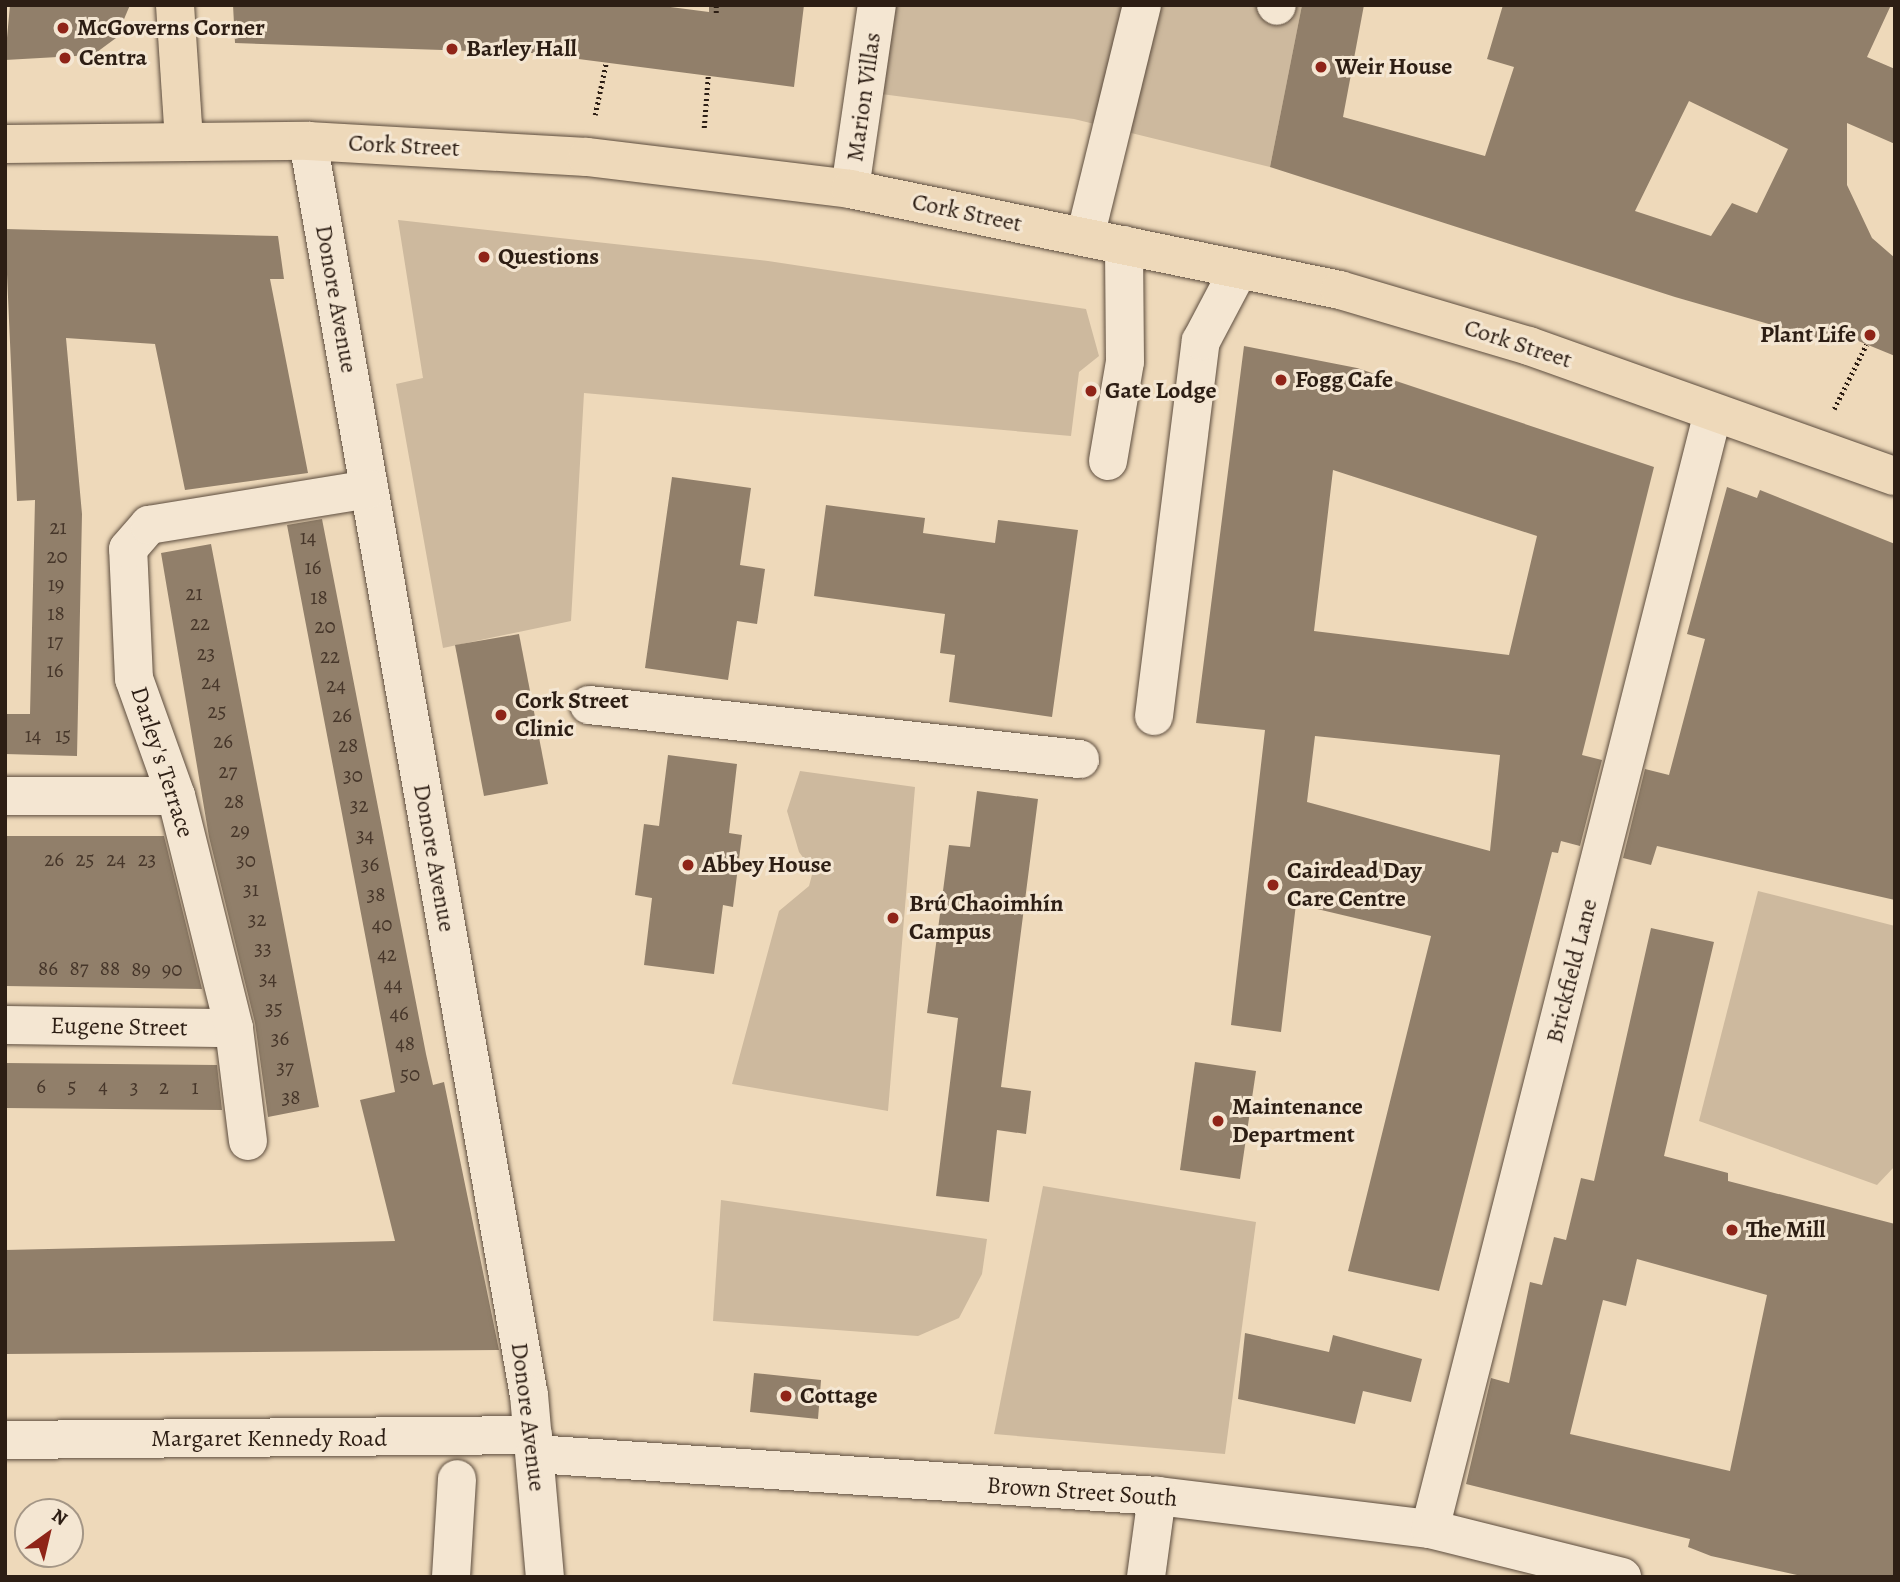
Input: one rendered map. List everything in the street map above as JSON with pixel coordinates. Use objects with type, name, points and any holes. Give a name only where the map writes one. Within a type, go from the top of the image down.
[{"type":"main road","points":[[175,5],[184,142]]},
{"type":"main road","name":"Cork Street","points":[[5,144],[308,141],[587,157],[850,189],[1340,290],[1529,346],[1895,476]]},
{"type":"street","name":"Marion Villas","points":[[850,189],[877,5]]},
{"type":"street","points":[[1085,237],[1142,5]]},
{"type":"street","name":"Donore Avenue","points":[[308,141],[534,1445],[545,1577]]},
{"type":"street","points":[[1108,461],[1125,362],[1124,245]]},
{"type":"street","points":[[1154,716],[1201,341],[1239,269]]},
{"type":"street","name":"Brickfield Lane","points":[[1430,1529],[1713,412]]},
{"type":"street","name":"Darley's Terrace","points":[[248,1141],[234,1028],[176,796],[134,679],[128,549],[149,525],[369,489]]},
{"type":"street","points":[[589,705],[1080,759]]},
{"type":"street","points":[[5,796],[176,796]]},
{"type":"street","name":"Eugene Street","points":[[5,1025],[234,1028]]},
{"type":"street","name":"Margaret Kennedy Road","points":[[5,1440],[534,1445]]},
{"type":"street","name":"Brown Street South","points":[[534,1445],[1157,1496],[1430,1529],[1622,1577]]},
{"type":"street","points":[[451,1577],[457,1479]]},
{"type":"street","points":[[1146,1577],[1157,1496]]},
{"type":"path","points":[[716,5],[716,13]]},
{"type":"path","points":[[1815,448],[1866,345]]},
{"type":"shaded area","points":[[896,5],[1302,5],[1270,167],[1074,119],[881,94]]},
{"type":"shaded area","points":[[398,220],[768,261],[1086,309],[1099,356],[1079,372],[1071,436],[584,393],[571,621],[443,648],[396,384],[423,378]]},
{"type":"shaded area","points":[[800,771],[915,787],[888,1111],[732,1084],[779,911],[809,886],[813,871],[799,852],[787,811]]},
{"type":"shaded area","points":[[1758,891],[1895,926],[1895,1166],[1877,1185],[1699,1121]]},
{"type":"shaded area","points":[[1043,1186],[1256,1222],[1225,1454],[994,1434]]},
{"type":"shaded area","points":[[721,1200],[987,1239],[982,1274],[959,1318],[918,1336],[713,1321]]},
{"type":"building","name":"McGoverns Corner","points":[[10,5],[130,5],[116,38],[93,55],[5,60]]},
{"type":"building","points":[[233,5],[655,5],[709,12],[709,5],[804,5],[794,87],[532,53],[235,43]]},
{"type":"building","points":[[1302,5],[1364,5],[1343,117],[1485,156],[1514,67],[1487,59],[1503,5],[1891,5],[1867,57],[1895,69],[1895,144],[1847,123],[1847,185],[1872,238],[1895,258],[1895,356],[1834,331],[1831,342],[1675,297],[1270,167]],"holes":[[[1689,101],[1788,149],[1757,213],[1732,203],[1711,236],[1635,211]]]},
{"type":"building","points":[[5,229],[278,236],[284,279],[270,279],[308,473],[185,490],[155,344],[66,338],[82,514],[77,756],[5,754],[5,714],[30,714],[35,500],[17,501]]},
{"type":"building","points":[[1244,346],[1357,368],[1654,467],[1582,755],[1602,760],[1580,846],[1561,841],[1558,853],[1552,852],[1439,1291],[1348,1271],[1431,936],[1296,904],[1281,1032],[1231,1025],[1265,730],[1196,723]],"holes":[[[1333,470],[1537,536],[1509,655],[1314,631]],[[1315,736],[1500,755],[1490,851],[1307,802]]]},
{"type":"building","points":[[672,477],[751,488],[740,565],[765,569],[757,624],[737,621],[728,680],[645,668]]},
{"type":"building","points":[[1727,487],[1757,498],[1760,490],[1895,544],[1895,900],[1657,846],[1651,865],[1623,858],[1645,769],[1669,775],[1705,639],[1687,634]]},
{"type":"building","points":[[826,505],[925,518],[923,533],[995,543],[998,520],[1078,530],[1052,717],[949,702],[955,655],[940,653],[945,614],[814,596]]},
{"type":"building","points":[[322,519],[426,1054],[433,1085],[444,1082],[499,1350],[5,1354],[5,1250],[395,1241],[360,1100],[395,1092],[287,525]]},
{"type":"building","points":[[211,544],[319,1107],[268,1117],[255,1023],[209,837],[161,553]]},
{"type":"building","name":"Cork Street Clinic","points":[[519,634],[548,784],[484,796],[455,645]]},
{"type":"building","name":"Abbey House","points":[[668,755],[737,764],[729,833],[742,835],[733,907],[723,905],[714,974],[644,965],[652,898],[635,895],[644,824],[659,826]]},
{"type":"building","points":[[977,791],[1038,799],[1001,1087],[1031,1091],[1026,1134],[997,1130],[989,1202],[936,1196],[958,1018],[927,1013],[949,845],[970,847]]},
{"type":"building","points":[[5,836],[164,836],[202,989],[5,986]]},
{"type":"building","points":[[1651,928],[1714,942],[1664,1156],[1728,1173],[1728,1181],[1895,1224],[1895,1577],[1806,1577],[1711,1556],[1688,1547],[1690,1539],[1466,1484],[1491,1378],[1509,1383],[1530,1282],[1542,1285],[1554,1237],[1566,1240],[1581,1178],[1594,1181]],"holes":[[[1637,1259],[1767,1295],[1730,1471],[1570,1434],[1603,1300],[1626,1306]]]},
{"type":"building","name":"Maintenance Department","points":[[1195,1062],[1256,1071],[1240,1179],[1180,1170]]},
{"type":"building","points":[[5,1063],[217,1065],[222,1110],[5,1108]]},
{"type":"building","points":[[1245,1333],[1329,1352],[1333,1335],[1422,1359],[1411,1402],[1363,1391],[1355,1424],[1238,1399]]},
{"type":"building","name":"Cottage","points":[[754,1373],[821,1380],[818,1419],[750,1412]]},
{"type":"place","name":"McGoverns Corner","points":[[63,28]]},
{"type":"place","name":"Barley Hall","points":[[452,49]]},
{"type":"place","name":"Centra","points":[[65,58]]},
{"type":"place","name":"Weir House","points":[[1321,67]]},
{"type":"place","name":"Questions","points":[[484,257]]},
{"type":"place","name":"Plant Life","points":[[1870,335]]},
{"type":"place","name":"Fogg Cafe","points":[[1281,380]]},
{"type":"place","name":"Gate Lodge","points":[[1091,391]]},
{"type":"place","name":"Cork Street Clinic","points":[[501,715]]},
{"type":"place","name":"Abbey House","points":[[688,865]]},
{"type":"place","name":"Cairdead Day Care Centre","points":[[1273,885]]},
{"type":"place","name":"Brú Chaoimhín Campus","points":[[893,918]]},
{"type":"place","name":"Maintenance Department","points":[[1218,1121]]},
{"type":"place","name":"The Mill","points":[[1732,1230]]},
{"type":"place","name":"Cottage","points":[[786,1396]]}]
